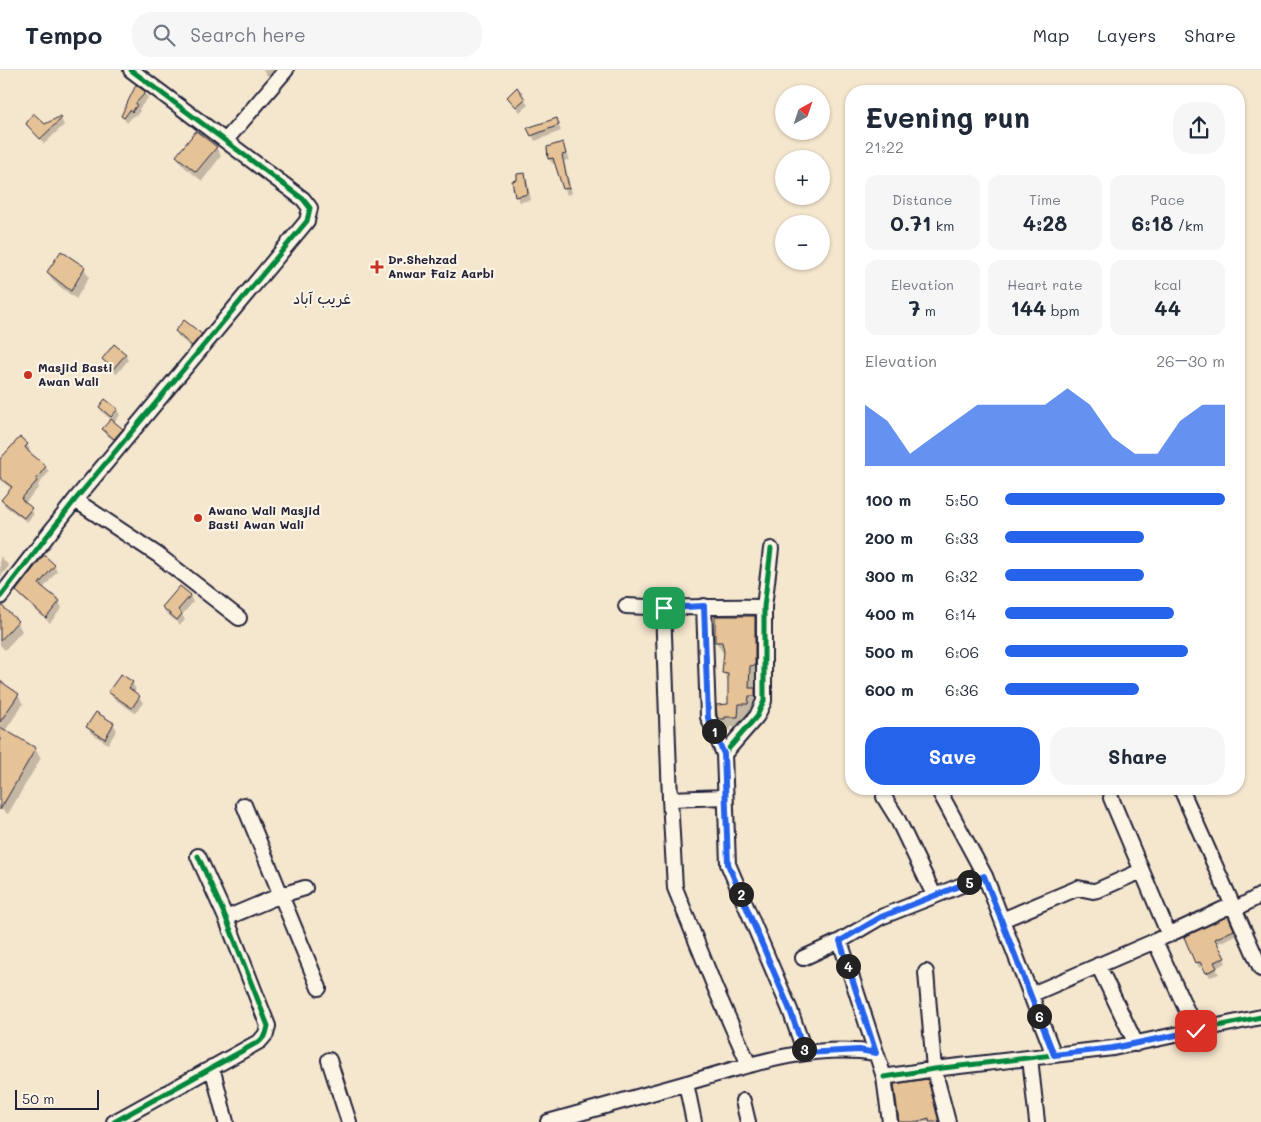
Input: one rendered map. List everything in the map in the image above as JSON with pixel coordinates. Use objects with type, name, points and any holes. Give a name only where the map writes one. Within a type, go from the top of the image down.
[{"type":"street","points":[[0,597],[75,500],[307,221],[310,208],[303,199],[131,70]]},
{"type":"street","points":[[226,140],[286,70]]},
{"type":"street","points":[[75,500],[158,555],[239,618]]},
{"type":"street","points":[[724,754],[758,716],[764,701],[764,607],[771,549]]},
{"type":"street","points":[[626,606],[664,608],[704,606],[764,607]]},
{"type":"street","points":[[704,606],[708,718],[724,754],[728,864],[790,1010],[805,1053]]},
{"type":"street","points":[[664,608],[670,799],[675,888],[716,990],[749,1065]]},
{"type":"street","points":[[941,795],[984,876],[1054,1055]]},
{"type":"street","points":[[1184,795],[1261,969]]},
{"type":"street","points":[[670,799],[725,797]]},
{"type":"street","points":[[884,797],[897,818],[934,895]]},
{"type":"street","points":[[1111,798],[1169,935]]},
{"type":"street","points":[[244,805],[319,988]]},
{"type":"street","points":[[114,1122],[260,1041],[266,1034],[268,1026],[226,918],[198,856]]},
{"type":"street","points":[[1002,920],[1078,888],[1098,890],[1141,871]]},
{"type":"street","points":[[803,958],[840,941],[881,917],[984,876]]},
{"type":"street","points":[[226,918],[281,895],[305,888]]},
{"type":"street","points":[[1030,995],[1261,895]]},
{"type":"street","points":[[840,941],[884,1077],[890,1122]]},
{"type":"street","points":[[1155,942],[1196,1031]]},
{"type":"street","points":[[1098,965],[1136,1044]]},
{"type":"street","points":[[926,972],[934,1069],[948,1122]]},
{"type":"street","points":[[884,1077],[1136,1044],[1261,1017]]},
{"type":"street","points":[[548,1122],[749,1065],[805,1053],[859,1050],[876,1053]]},
{"type":"street","points":[[1030,1058],[1037,1122]]},
{"type":"street","points":[[329,1060],[349,1122]]},
{"type":"street","points":[[212,1067],[226,1122]]},
{"type":"street","points":[[686,1083],[694,1122]]},
{"type":"street","points":[[743,1101],[748,1122]]},
{"type":"building","points":[[136,85],[146,92],[136,103],[137,105],[132,112],[130,110],[124,118],[121,116]]},
{"type":"building","points":[[517,87],[525,99],[516,107],[507,97]]},
{"type":"building","points":[[33,113],[45,124],[61,116],[62,118],[40,139],[26,124]]},
{"type":"building","points":[[557,118],[559,125],[531,136],[527,128]]},
{"type":"building","points":[[196,131],[217,147],[196,172],[176,156]]},
{"type":"building","points":[[563,142],[566,154],[562,155],[569,188],[563,189],[553,158],[548,159],[547,147]]},
{"type":"building","points":[[525,173],[528,194],[515,197],[512,181],[517,180],[517,174]]},
{"type":"building","points":[[61,251],[85,267],[71,291],[47,272]]},
{"type":"building","points":[[184,320],[202,334],[192,346],[175,331]]},
{"type":"building","points":[[114,344],[126,354],[113,369],[102,359]]},
{"type":"building","points":[[105,399],[118,409],[111,417],[99,407]]},
{"type":"building","points":[[111,419],[123,429],[114,439],[102,429]]},
{"type":"building","points":[[20,437],[28,444],[25,447],[29,452],[46,466],[37,481],[21,499],[32,508],[24,518],[1,500],[12,487],[0,478],[0,459]]},
{"type":"building","points":[[44,555],[55,565],[39,584],[60,601],[46,618],[16,591]]},
{"type":"building","points":[[180,586],[191,595],[178,610],[182,614],[177,620],[162,607]]},
{"type":"building","points":[[0,606],[18,621],[0,641]]},
{"type":"building","points":[[715,616],[755,616],[755,665],[750,666],[749,688],[755,688],[755,696],[749,696],[748,704],[739,704],[738,717],[718,719],[717,715],[716,705],[728,704],[728,674],[722,673],[724,652],[722,642],[715,642]]},
{"type":"building","points":[[121,674],[133,682],[129,688],[140,696],[132,708],[108,692]]},
{"type":"building","points":[[0,681],[19,694],[0,722]]},
{"type":"building","points":[[96,712],[114,723],[105,739],[86,727]]},
{"type":"building","points":[[0,727],[36,748],[0,810]]},
{"type":"building","points":[[1228,916],[1234,930],[1215,939],[1225,958],[1214,962],[1217,968],[1206,973],[1200,962],[1195,963],[1184,937]]},
{"type":"building","points":[[928,1079],[939,1122],[929,1122],[929,1118],[916,1122],[899,1122],[894,1084]]},
{"type":"cycle path","points":[[0,597],[75,500],[307,221],[310,208],[303,199],[131,70]]},
{"type":"cycle path","points":[[771,549],[764,607],[764,701],[757,716],[724,754],[728,864],[790,1010],[805,1053]]},
{"type":"cycle path","points":[[114,1122],[260,1041],[266,1034],[268,1026],[226,918],[198,856]]},
{"type":"cycle path","points":[[884,1077],[934,1069],[1113,1048],[1261,1017]]},
{"type":"place","name":"Dr.Shehzad Anwar Faiz Aarbi","points":[[377,267]]},
{"type":"place","name":"Masjid Basti Awan Wali","points":[[28,375]]},
{"type":"place","name":"Awano Wali Masjid Basti Awan Wali","points":[[198,518]]},
{"type":"district","name":"غریب آباد","points":[[322,299]]},
{"type":"route","points":[[664,608],[704,606],[708,718],[724,754],[728,864],[790,1010],[805,1053],[859,1050],[876,1053],[840,941],[881,917],[984,876],[1054,1055],[1113,1048],[1196,1031]]}]
